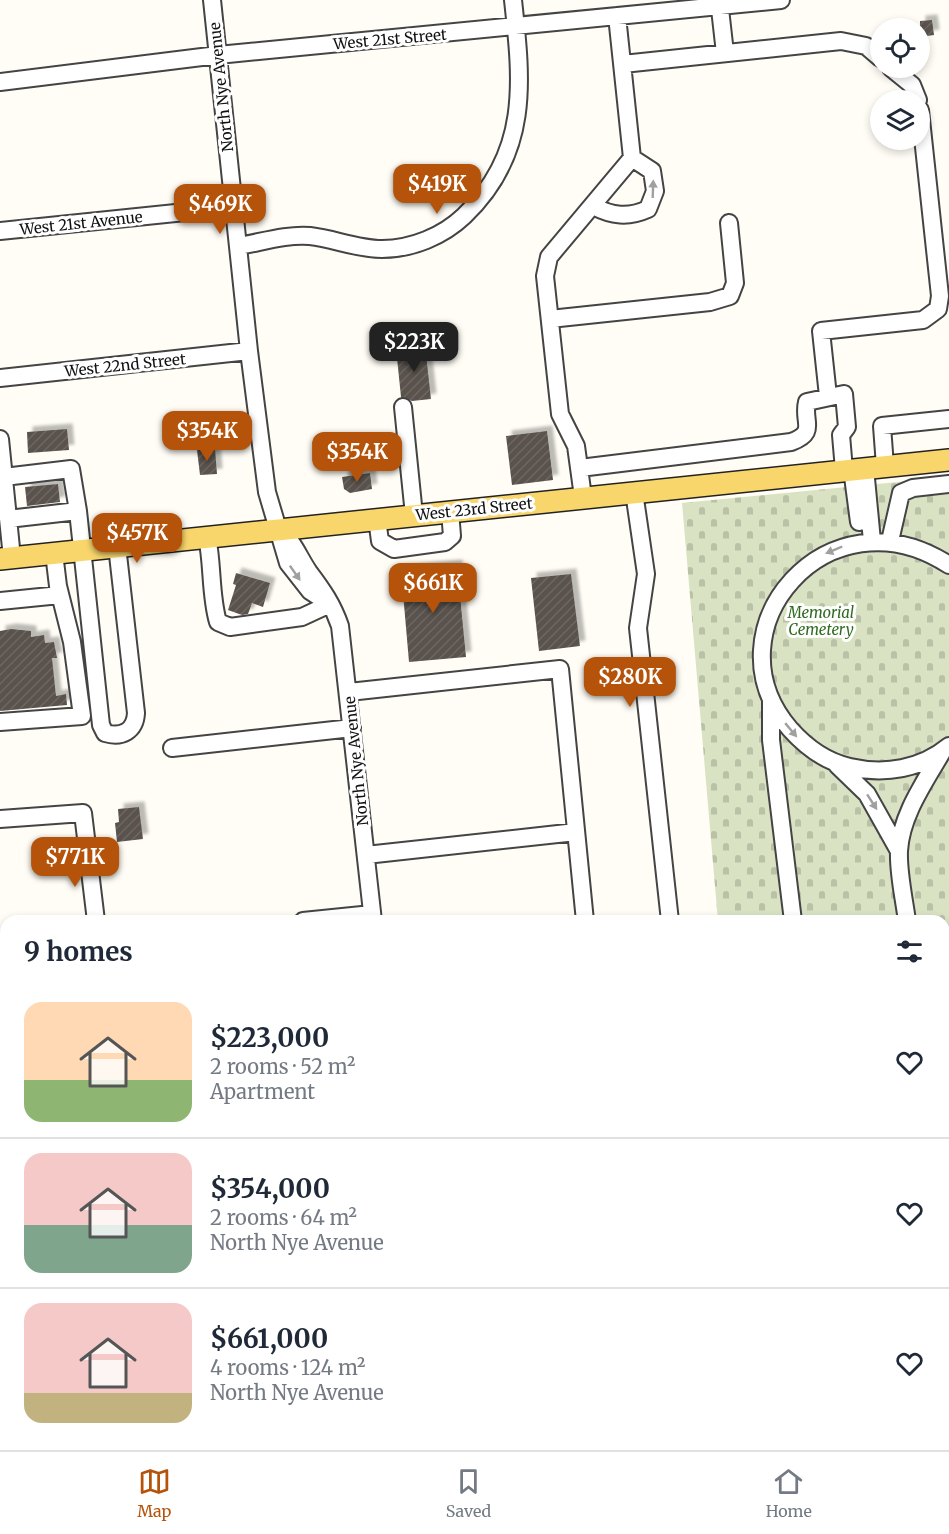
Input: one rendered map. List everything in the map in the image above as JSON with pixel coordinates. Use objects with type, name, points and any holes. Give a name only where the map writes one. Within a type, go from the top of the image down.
[{"type":"main road","name":"West 23rd Street","points":[[6,558],[949,460]]},
{"type":"street","name":"North Nye Avenue","points":[[212,0],[264,473],[284,556],[296,576],[310,591],[330,604],[340,626],[372,915]]},
{"type":"street","points":[[239,246],[283,237],[309,236],[362,248],[405,247],[430,239],[455,224],[490,188],[512,143],[520,90],[513,0]]},
{"type":"street","name":"West 21st Street","points":[[0,82],[218,55],[516,27],[720,3],[781,0]]},
{"type":"street","points":[[720,3],[725,53]]},
{"type":"street","points":[[583,497],[576,446],[560,414],[545,276],[549,257],[632,158],[617,16]]},
{"type":"street","points":[[623,64],[841,41],[866,46],[870,49]]},
{"type":"street","points":[[903,78],[912,85],[914,90]]},
{"type":"street","points":[[828,396],[821,331],[923,320],[939,309],[942,257],[926,150]]},
{"type":"street","points":[[593,206],[617,216],[638,214],[648,209],[655,191],[652,171],[632,158]]},
{"type":"street","name":"West 21st Avenue","points":[[0,231],[234,207]]},
{"type":"street","points":[[550,319],[710,302],[730,296],[735,283],[729,223]]},
{"type":"street","name":"West 22nd Street","points":[[0,378],[249,351]]},
{"type":"street","points":[[580,468],[791,442],[802,438],[808,431],[807,402],[844,394],[847,427],[841,435],[862,468]]},
{"type":"street","points":[[403,407],[414,515]]},
{"type":"street","points":[[866,542],[862,468],[882,426],[949,420]]},
{"type":"street","points":[[0,439],[8,519],[6,558]]},
{"type":"street","points":[[4,477],[71,469],[78,511],[101,725],[105,733],[115,736],[130,731],[135,723],[136,713],[117,546]]},
{"type":"street","points":[[890,541],[901,493],[913,488],[949,484]]},
{"type":"street","points":[[634,492],[646,574],[638,628],[669,915]]},
{"type":"street","points":[[8,519],[78,511]]},
{"type":"street","points":[[377,519],[380,541],[394,549],[446,542],[452,536],[450,511]]},
{"type":"street","points":[[207,537],[213,566],[214,608],[218,622],[230,627],[302,617],[330,604]]},
{"type":"street","points":[[793,915],[771,740],[771,699],[763,655],[768,624],[778,600],[787,586],[809,564],[834,550],[866,542],[890,541],[916,547],[949,565]]},
{"type":"street","points":[[0,722],[82,716],[72,642],[60,594],[54,553]]},
{"type":"street","points":[[0,601],[60,594]]},
{"type":"street","points":[[349,692],[560,669],[584,915]]},
{"type":"street","points":[[771,699],[796,736],[834,762],[867,794],[899,851]]},
{"type":"street","points":[[172,748],[352,728]]},
{"type":"street","points":[[834,762],[861,770],[890,770],[918,764],[946,749]]},
{"type":"street","points":[[905,915],[899,851],[907,817],[946,749]]},
{"type":"street","points":[[0,819],[83,813],[95,915]]},
{"type":"street","points":[[366,855],[576,832]]},
{"type":"green space","name":"Memorial Cemetery","points":[[949,477],[949,915],[717,915],[682,503]]},
{"type":"building","points":[[930,20],[932,20],[934,35],[930,36]]},
{"type":"building","points":[[425,345],[431,399],[412,401],[401,397],[396,348]]},
{"type":"building","points":[[67,429],[69,450],[28,453],[27,432]]},
{"type":"building","points":[[547,431],[553,480],[512,485],[506,436]]},
{"type":"building","points":[[215,448],[217,474],[200,475],[197,450]]},
{"type":"building","points":[[370,473],[372,489],[350,493],[344,489],[342,477]]},
{"type":"building","points":[[58,484],[60,502],[27,506],[25,487]]},
{"type":"building","points":[[457,565],[466,657],[409,662],[401,570]]},
{"type":"building","points":[[236,573],[270,583],[263,607],[252,603],[248,614],[242,615],[228,610],[236,585],[233,584]]},
{"type":"building","points":[[571,574],[580,646],[539,651],[531,578]]},
{"type":"building","points":[[11,629],[31,631],[31,637],[44,635],[45,643],[54,642],[57,658],[52,658],[56,696],[66,694],[67,705],[0,711],[0,631]]},
{"type":"building","points":[[139,807],[143,839],[117,842],[115,823],[119,822],[118,809]]}]
